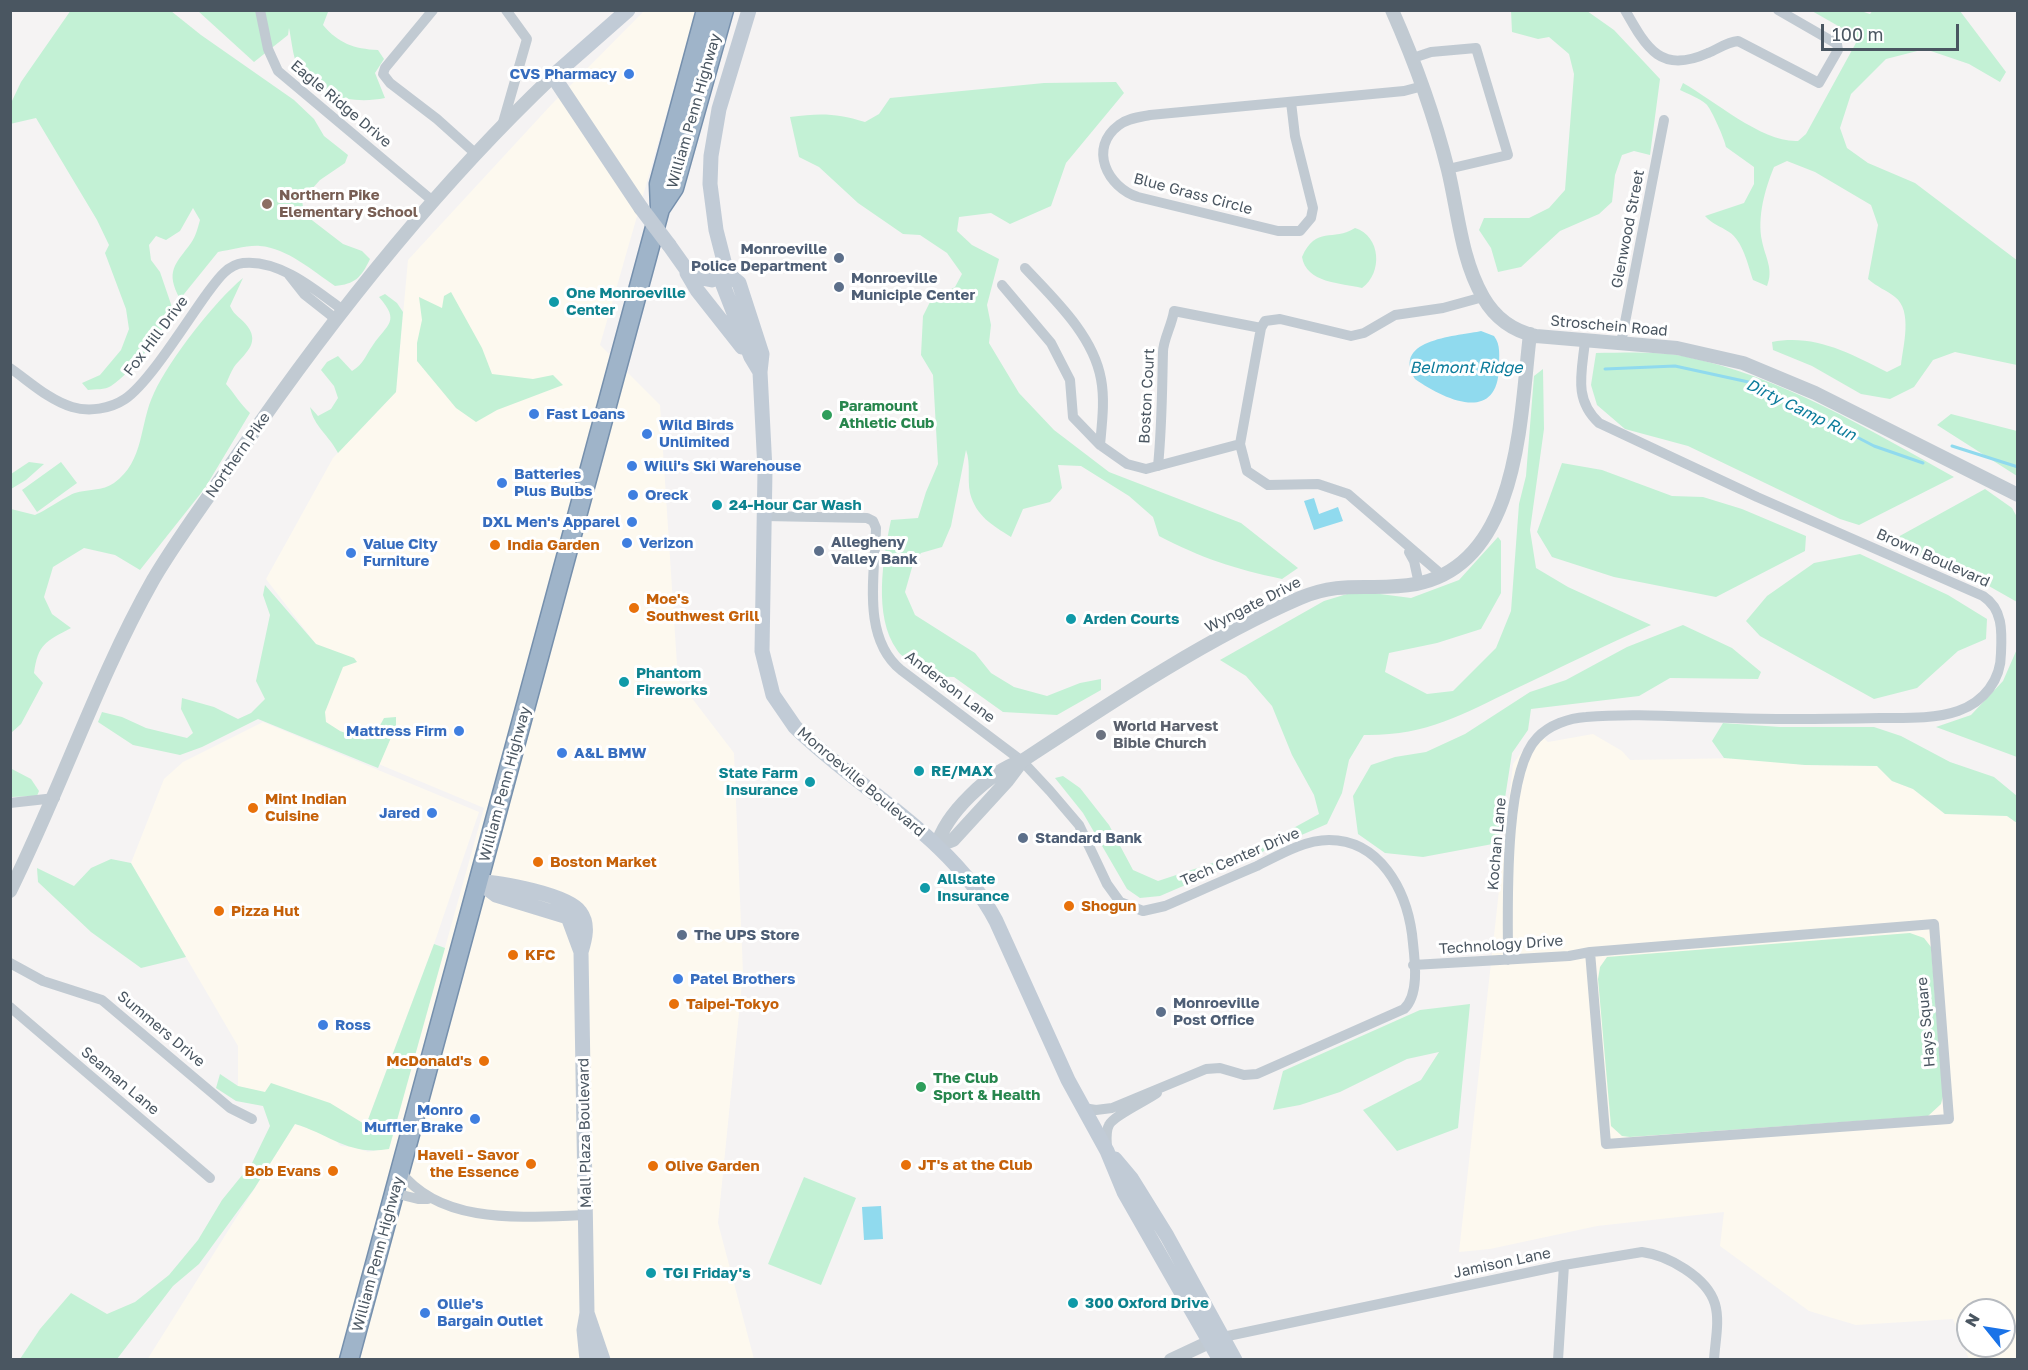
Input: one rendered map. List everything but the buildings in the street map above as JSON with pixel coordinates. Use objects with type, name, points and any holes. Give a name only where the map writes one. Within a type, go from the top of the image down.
[{"type":"highway","name":"William Penn Highway","points":[[660,209],[658,184],[706,10]]},
{"type":"highway","name":"William Penn Highway","points":[[349,1359],[660,209],[674,188],[724,10]]},
{"type":"main road","name":"Northern Pike","points":[[553,76],[628,10]]},
{"type":"main road","name":"Monroeville Boulevard","points":[[749,10],[719,109],[711,156],[710,184],[713,214],[727,273],[723,285],[751,357],[760,372]]},
{"type":"main road","points":[[553,76],[641,208],[669,245],[697,290],[751,357]]},
{"type":"main road","points":[[669,245],[697,269],[727,273]]},
{"type":"main road","points":[[687,273],[707,280],[727,273]]},
{"type":"main road","name":"Monroeville Boulevard","points":[[727,273],[739,283],[762,354],[760,372],[763,398],[765,516],[761,641],[765,670],[773,695],[789,720],[804,736],[937,846],[966,876],[990,909],[1083,1108],[1107,1151],[1137,1187],[1216,1339],[1235,1359]]},
{"type":"main road","name":"Mall Plaza Boulevard","points":[[478,882],[496,895],[568,916],[581,952],[587,1313],[584,1330],[588,1359]]},
{"type":"main road","name":"Mall Plaza Boulevard","points":[[587,1313],[603,1359]]},
{"type":"main road","name":"Monroeville Boulevard","points":[[1216,1339],[1220,1359]]},
{"type":"street","name":"Eagle Ridge Drive","points":[[260,10],[271,61],[278,71],[434,202]]},
{"type":"street","points":[[433,10],[385,68],[383,74],[390,83],[437,119],[476,154]]},
{"type":"street","points":[[502,126],[527,39],[506,10]]},
{"type":"street","name":"Stroschein Road","points":[[1392,10],[1423,86],[1448,169],[1467,255],[1483,297],[1506,324],[1530,334],[1694,350],[1758,368],[1825,398],[2018,495]]},
{"type":"street","points":[[1628,11],[1648,45],[1670,62],[1683,62],[1738,41],[1819,83],[1838,50],[1837,44],[1778,10]]},
{"type":"street","points":[[1413,58],[1431,52],[1476,48],[1508,155],[1448,169]]},
{"type":"street","name":"Northern Pike","points":[[10,891],[55,798],[109,671],[153,580],[259,423],[341,316],[476,154],[553,76]]},
{"type":"street","name":"Blue Grass Circle","points":[[1291,102],[1295,136],[1313,208],[1308,223],[1300,231],[1278,231],[1138,197],[1122,190],[1107,174],[1103,158],[1105,144],[1113,130],[1125,121],[1150,115],[1404,91],[1423,86]]},
{"type":"street","name":"Glenwood Street","points":[[1621,343],[1664,120]]},
{"type":"street","name":"Fox Hill Drive","points":[[10,368],[48,396],[73,408],[93,410],[124,400],[140,384],[228,269],[240,263],[254,262],[289,275],[304,294],[341,316]]},
{"type":"street","points":[[1025,268],[1068,314],[1096,363],[1102,388],[1100,445]]},
{"type":"street","points":[[1002,285],[1051,343],[1070,380],[1073,417],[1100,445],[1134,467],[1146,469],[1240,444]]},
{"type":"street","points":[[1442,575],[1404,544],[1362,504],[1340,490],[1318,484],[1277,487],[1260,482],[1247,471],[1240,444],[1261,328],[1265,321],[1273,318],[1351,336],[1364,333],[1395,315],[1443,308],[1483,297]]},
{"type":"street","name":"Boston Court","points":[[1158,466],[1164,393],[1163,351],[1172,327],[1174,311],[1261,328]]},
{"type":"street","name":"Wyngate Drive","points":[[937,846],[941,830],[984,783],[999,771],[1022,761],[1190,657],[1298,599],[1331,587],[1419,584],[1442,575],[1461,563],[1482,542],[1503,499],[1518,436],[1530,334]]},
{"type":"street","name":"Brown Boulevard","points":[[1538,737],[1552,727],[1585,717],[1789,720],[1908,717],[1957,711],[1987,693],[1996,678],[2001,658],[2000,620],[1996,609],[1983,596],[1757,497],[1599,423],[1591,415],[1582,399],[1585,340]]},
{"type":"street","name":"Anderson Lane","points":[[765,516],[867,518],[873,521],[876,528],[875,625],[886,655],[901,670],[1022,761]]},
{"type":"street","points":[[1404,544],[1414,561],[1419,584]]},
{"type":"street","name":"Kochan Lane","points":[[1508,960],[1508,886],[1516,795],[1523,758],[1538,737]]},
{"type":"street","name":"Tech Center Drive","points":[[1022,761],[1073,817],[1088,839],[1110,890],[1127,906],[1153,910],[1304,845],[1339,841],[1366,851],[1391,875],[1401,894],[1409,920],[1413,965],[1412,999],[1397,1013],[1257,1074],[1244,1075],[1212,1068],[1112,1108],[1096,1110],[1083,1108]]},
{"type":"street","points":[[10,803],[55,798]]},
{"type":"street","name":"Hays Square","points":[[1934,924],[1949,1119],[1606,1144],[1590,952],[1934,924]]},
{"type":"street","name":"Technology Drive","points":[[1413,965],[1508,960],[1590,952]]},
{"type":"street","name":"Summers Drive","points":[[10,963],[43,981],[102,1000],[230,1108],[252,1119]]},
{"type":"street","name":"Seaman Lane","points":[[10,1007],[210,1178]]},
{"type":"street","name":"Tech Center Drive","points":[[1107,1151],[1107,1132],[1113,1119],[1142,1104],[1164,1087]]},
{"type":"street","points":[[400,1171],[412,1187],[428,1199]]},
{"type":"street","points":[[394,1193],[496,1216],[586,1215]]},
{"type":"street","name":"Jamison Lane","points":[[1216,1339],[1564,1265],[1642,1252],[1653,1254],[1680,1268],[1703,1285],[1715,1304],[1714,1359]]},
{"type":"street","points":[[1558,1359],[1564,1265]]},
{"type":"street","points":[[1171,1359],[1216,1339]]},
{"type":"shaded area","points":[[644,11],[696,11],[600,345],[660,405],[678,680],[734,753],[743,973],[718,1223],[754,1359],[147,1360],[295,1124],[330,1136],[341,1146],[368,1152],[389,1148],[484,808],[266,717],[322,652],[266,579],[333,458],[396,392],[408,260],[551,105]]},
{"type":"shaded area","points":[[263,722],[479,812],[434,944],[366,1125],[348,1116],[238,1086],[238,1046],[131,863],[164,779],[183,762]]},
{"type":"shaded area","points":[[1537,731],[1548,742],[1593,734],[1622,751],[1630,760],[1742,758],[1805,765],[1877,766],[1892,781],[1913,789],[1945,814],[2007,816],[2017,823],[2017,1359],[1969,1358],[2016,1358],[2016,1298],[1956,1298],[1956,1326],[1953,1319],[1856,1325],[1809,1311],[1720,1246],[1724,1212],[1597,1226],[1490,1249],[1459,1252],[1513,764]]},
{"type":"green space","points":[[71,10],[171,11],[201,35],[294,100],[314,119],[324,136],[348,155],[345,163],[320,180],[302,200],[304,214],[343,244],[362,251],[370,259],[357,279],[348,284],[335,286],[280,251],[260,246],[244,247],[218,252],[180,299],[173,282],[173,275],[177,263],[198,229],[200,220],[193,208],[180,231],[166,240],[156,236],[149,245],[151,260],[160,272],[173,310],[168,320],[146,351],[120,379],[109,387],[88,390],[82,383],[100,375],[121,350],[129,329],[126,309],[105,253],[109,245],[97,220],[36,118],[10,124],[11,103],[21,82]]},
{"type":"green space","points":[[1873,10],[1960,11],[2006,72],[2000,82],[1969,64],[1925,49],[1886,59],[1851,94],[1840,128],[1847,148],[1868,163],[1915,183],[2018,261],[2017,365],[1955,352],[1933,360],[1914,387],[1890,399],[1861,394],[1812,366],[1773,350],[1772,342],[1788,340],[1817,343],[1845,352],[1887,372],[1901,365],[1906,329],[1901,303],[1868,279],[1878,225],[1871,205],[1815,172],[1787,161],[1774,167],[1765,194],[1760,222],[1770,274],[1769,280],[1767,286],[1753,280],[1738,241],[1705,216],[1744,203],[1754,184],[1754,167],[1726,147],[1718,124],[1706,104],[1680,90],[1683,83],[1755,128],[1784,140],[1798,141],[1806,134],[1857,41],[1854,35],[1812,11],[1861,11],[1870,14]]},
{"type":"green space","points":[[198,11],[332,11],[328,12],[323,25],[329,31],[347,44],[378,50],[384,59],[375,73],[385,98],[351,99],[319,89],[299,69],[293,52],[289,28],[288,35],[254,62]]},
{"type":"green space","points":[[1511,11],[1587,11],[1614,30],[1660,79],[1650,155],[1634,151],[1622,155],[1615,175],[1612,202],[1599,214],[1560,231],[1521,267],[1498,272],[1491,248],[1479,230],[1484,218],[1529,218],[1549,208],[1565,190],[1574,74],[1569,54],[1549,37],[1538,39],[1512,32]]},
{"type":"green space","points":[[1116,82],[1124,93],[1066,163],[1051,206],[1010,224],[991,213],[959,217],[957,231],[972,245],[999,259],[987,305],[991,325],[989,343],[1019,393],[1054,430],[1109,472],[1241,523],[1298,568],[1282,579],[1219,562],[1174,544],[1159,536],[1153,517],[1129,496],[1081,466],[1058,465],[1062,488],[1050,502],[1023,509],[1011,537],[991,524],[976,508],[970,493],[966,450],[951,526],[942,547],[921,553],[913,564],[905,592],[915,615],[975,653],[991,673],[1014,687],[1047,696],[1080,683],[1101,679],[1101,690],[1057,715],[1003,712],[954,677],[928,676],[920,667],[903,657],[890,636],[882,604],[883,569],[891,520],[918,518],[938,464],[933,375],[921,355],[923,316],[931,300],[955,287],[962,274],[947,253],[920,235],[903,234],[858,203],[819,167],[799,157],[790,117],[828,115],[865,122],[879,114],[890,98],[1044,83]]},
{"type":"green space","points":[[1355,228],[1364,232],[1370,239],[1376,255],[1373,273],[1362,288],[1335,283],[1310,272],[1302,257],[1313,241],[1319,237],[1347,232]]},
{"type":"green space","points":[[243,278],[230,306],[248,327],[252,339],[249,348],[234,367],[226,384],[250,413],[205,488],[140,570],[115,555],[84,548],[53,567],[44,597],[52,614],[71,628],[49,641],[41,650],[34,673],[43,683],[21,724],[11,733],[11,509],[35,515],[75,493],[110,486],[124,474],[136,453],[149,405],[161,379],[206,316]]},
{"type":"green space","points":[[451,292],[482,348],[492,374],[533,379],[553,375],[563,385],[497,410],[476,422],[456,408],[417,361],[417,343],[422,320],[419,297],[442,308],[444,296]]},
{"type":"green space","points":[[385,294],[397,303],[403,312],[396,392],[338,453],[318,426],[310,407],[318,416],[331,409],[338,398],[334,386],[321,370],[327,362],[338,356],[352,371],[362,363],[387,327],[389,312],[379,297]]},
{"type":"green space","points":[[1596,353],[1673,354],[1719,365],[1755,377],[1823,406],[1954,477],[1859,525],[1840,519],[1688,446],[1625,429],[1597,405],[1591,385]]},
{"type":"green space","points":[[1543,369],[1544,429],[1530,530],[1536,568],[1568,587],[1651,625],[1442,722],[1406,732],[1364,735],[1349,760],[1342,793],[1327,824],[1160,896],[1140,898],[1127,889],[1083,813],[1055,778],[1063,776],[1080,788],[1109,825],[1133,870],[1158,881],[1255,849],[1319,814],[1314,795],[1292,755],[1272,706],[1246,676],[1220,660],[1324,601],[1357,591],[1411,598],[1459,580],[1498,537],[1501,541],[1501,593],[1481,629],[1437,643],[1389,653],[1385,672],[1427,694],[1453,691],[1496,648],[1511,611],[1519,504],[1526,476],[1534,376]]},
{"type":"green space","points":[[1951,414],[2017,431],[2017,476],[1937,425]]},
{"type":"green space","points":[[29,462],[44,464],[26,480],[11,489],[11,474]]},
{"type":"green space","points":[[61,462],[77,483],[37,512],[22,490]]},
{"type":"green space","points":[[1562,463],[1602,470],[1672,496],[1703,497],[1742,509],[1806,536],[1805,551],[1716,597],[1614,577],[1552,557],[1537,532]]},
{"type":"green space","points":[[1985,489],[2012,508],[2017,517],[2017,602],[1980,581],[1887,543]]},
{"type":"green space","points":[[1860,554],[1948,595],[1987,619],[1986,639],[1958,651],[1917,688],[1874,699],[1760,636],[1746,621],[1767,596],[1814,563]]},
{"type":"green space","points":[[265,585],[316,644],[354,658],[357,662],[343,667],[325,712],[326,722],[340,731],[365,740],[377,731],[384,718],[396,717],[396,726],[378,768],[258,719],[202,747],[180,755],[133,745],[98,722],[102,712],[122,717],[146,728],[187,738],[193,733],[181,709],[182,698],[214,707],[238,719],[251,713],[265,699],[256,681],[270,615],[263,595]]},
{"type":"green space","points":[[1683,625],[1732,648],[1761,672],[1758,679],[1670,678],[1639,696],[1531,709],[1528,730],[1512,753],[1498,843],[1423,857],[1385,853],[1358,834],[1353,796],[1371,765],[1395,757],[1426,752],[1465,734],[1530,692],[1566,680],[1627,647]]},
{"type":"green space","points":[[2017,649],[2017,757],[1936,727],[1971,715],[2003,681]]},
{"type":"green space","points":[[1723,723],[1780,727],[1874,727],[1901,736],[1950,762],[1994,777],[2017,796],[2017,823],[2007,816],[1945,814],[1913,789],[1892,781],[1877,766],[1805,765],[1724,758],[1712,741]]},
{"type":"green space","points":[[10,768],[31,779],[39,791],[37,796],[11,797]]},
{"type":"green space","points":[[111,859],[131,863],[186,957],[141,968],[91,932],[38,882],[37,868],[74,886],[91,868]]},
{"type":"green space","points":[[1910,933],[1924,938],[1931,947],[1943,1096],[1941,1104],[1928,1116],[1630,1137],[1622,1136],[1611,1126],[1598,979],[1600,967],[1607,957]]},
{"type":"green space","points":[[434,944],[445,948],[389,1149],[362,1150],[295,1124],[254,1189],[199,1264],[173,1286],[117,1359],[20,1359],[40,1329],[71,1293],[107,1314],[135,1302],[169,1275],[198,1240],[222,1200],[252,1163],[270,1126],[263,1106],[236,1101],[216,1088],[220,1074],[238,1086],[265,1092],[271,1083],[330,1103],[366,1125]]},
{"type":"green space","points":[[1470,1004],[1458,1128],[1397,1151],[1363,1110],[1421,1080],[1439,1052],[1407,1059],[1340,1092],[1300,1105],[1273,1110],[1283,1071],[1420,1010]]},
{"type":"green space","points":[[804,1177],[856,1198],[821,1285],[768,1264]]},
{"type":"water","name":"Belmont Ridge","points":[[1481,331],[1494,336],[1499,347],[1496,385],[1489,396],[1479,402],[1454,400],[1415,379],[1410,365],[1412,355],[1420,347],[1445,338]]},
{"type":"water","points":[[1314,498],[1319,514],[1338,507],[1343,521],[1314,530],[1304,501]]},
{"type":"water","points":[[881,1206],[883,1239],[864,1240],[862,1207]]},
{"type":"waterway","name":"Dirty Camp Run","points":[[1605,369],[1675,366],[1753,383],[1874,446],[1923,463]]},
{"type":"waterway","name":"Dirty Camp Run","points":[[1952,446],[2018,467]]},
{"type":"place","name":"CVS Pharmacy","points":[[629,74]]},
{"type":"place","name":"Northern Pike Elementary School","points":[[267,204]]},
{"type":"place","name":"Monroeville Police Department","points":[[839,258]]},
{"type":"place","name":"Monroeville Municiple Center","points":[[839,287]]},
{"type":"place","name":"One Monroeville Center","points":[[554,302]]},
{"type":"place","name":"Fast Loans","points":[[534,414]]},
{"type":"place","name":"Paramount Athletic Club","points":[[827,415]]},
{"type":"place","name":"Wild Birds Unlimited","points":[[647,434]]},
{"type":"place","name":"Willi's Ski Warehouse","points":[[632,466]]},
{"type":"place","name":"Batteries Plus Bulbs","points":[[502,483]]},
{"type":"place","name":"Oreck","points":[[633,495]]},
{"type":"place","name":"24-Hour Car Wash","points":[[717,505]]},
{"type":"place","name":"DXL Men's Apparel","points":[[632,522]]},
{"type":"place","name":"Verizon","points":[[627,543]]},
{"type":"place","name":"India Garden","points":[[495,545]]},
{"type":"place","name":"Allegheny Valley Bank","points":[[819,551]]},
{"type":"place","name":"Value City Furniture","points":[[351,553]]},
{"type":"place","name":"Moe's Southwest Grill","points":[[634,608]]},
{"type":"place","name":"Arden Courts","points":[[1071,619]]},
{"type":"place","name":"Phantom Fireworks","points":[[624,682]]},
{"type":"place","name":"Mattress Firm","points":[[459,731]]},
{"type":"place","name":"World Harvest Bible Church","points":[[1101,735]]},
{"type":"place","name":"A&L BMW","points":[[562,753]]},
{"type":"place","name":"RE/MAX","points":[[919,771]]},
{"type":"place","name":"State Farm Insurance","points":[[810,782]]},
{"type":"place","name":"Mint Indian Cuisine","points":[[253,808]]},
{"type":"place","name":"Jared","points":[[432,813]]},
{"type":"place","name":"Standard Bank","points":[[1023,838]]},
{"type":"place","name":"Boston Market","points":[[538,862]]},
{"type":"place","name":"Allstate Insurance","points":[[925,888]]},
{"type":"place","name":"Shogun","points":[[1069,906]]},
{"type":"place","name":"Pizza Hut","points":[[219,911]]},
{"type":"place","name":"The UPS Store","points":[[682,935]]},
{"type":"place","name":"KFC","points":[[513,955]]},
{"type":"place","name":"Patel Brothers","points":[[678,979]]},
{"type":"place","name":"Taipei-Tokyo","points":[[674,1004]]},
{"type":"place","name":"Monroeville Post Office","points":[[1161,1012]]},
{"type":"place","name":"Ross","points":[[323,1025]]},
{"type":"place","name":"McDonald's","points":[[484,1061]]},
{"type":"place","name":"The Club Sport & Health","points":[[921,1087]]},
{"type":"place","name":"Monro Muffler Brake","points":[[475,1119]]},
{"type":"place","name":"Haveli - Savor the Essence","points":[[531,1164]]},
{"type":"place","name":"JT's at the Club","points":[[906,1165]]},
{"type":"place","name":"Olive Garden","points":[[653,1166]]},
{"type":"place","name":"Bob Evans","points":[[333,1171]]},
{"type":"place","name":"TGI Friday's","points":[[651,1273]]},
{"type":"place","name":"300 Oxford Drive","points":[[1073,1303]]},
{"type":"place","name":"Ollie's Bargain Outlet","points":[[425,1313]]}]
